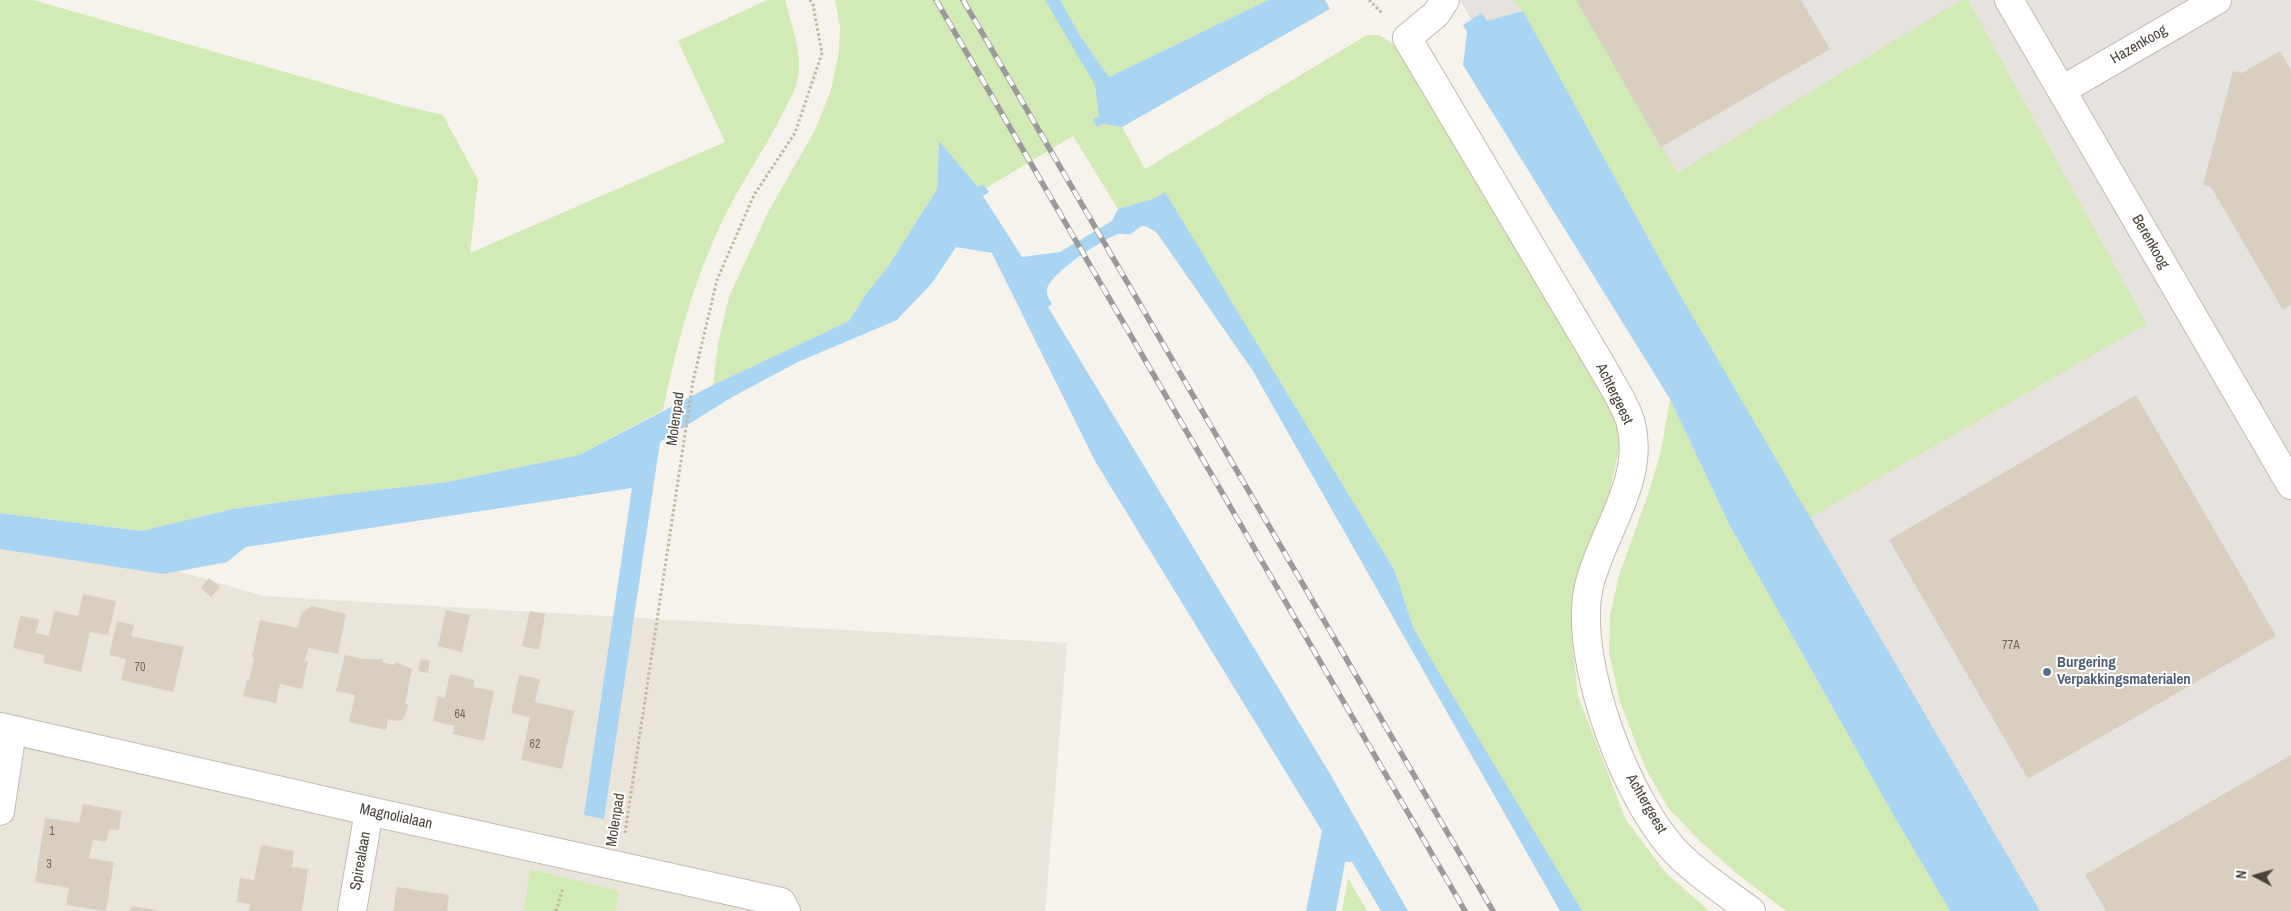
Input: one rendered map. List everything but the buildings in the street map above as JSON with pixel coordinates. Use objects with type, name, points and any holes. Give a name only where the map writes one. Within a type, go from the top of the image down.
[{"type":"street","name":"Achtergeest","points":[[1445,0],[1436,14],[1407,38],[1604,370],[1631,422],[1634,446],[1632,472],[1589,586],[1587,620],[1589,653],[1599,702],[1619,756],[1645,809],[1660,833],[1682,858],[1751,911]]},
{"type":"street","name":"Berenkoog","points":[[2009,0],[2291,485]]},
{"type":"street","name":"Hazenkoog","points":[[2062,90],[2217,0]]},
{"type":"street","name":"Magnolialaan","points":[[6,729],[781,902],[786,911]]},
{"type":"street","points":[[0,810],[6,729]]},
{"type":"street","name":"Spirealaan","points":[[352,911],[369,811]]},
{"type":"path","name":"Molenpad","points":[[620,866],[693,381],[717,280],[754,194],[795,133],[822,53],[813,5],[810,0]]},
{"type":"shaded area","points":[[1460,0],[2291,0],[2291,911],[1996,911]]},
{"type":"shaded area","points":[[0,520],[264,596],[1067,643],[1045,911],[0,911]]},
{"type":"green space","points":[[0,0],[33,0],[397,104],[443,115],[478,180],[470,253],[725,142],[678,41],[767,0],[785,0],[796,43],[799,65],[796,86],[792,96],[734,199],[705,260],[688,309],[674,359],[663,410],[579,455],[447,482],[233,509],[141,531],[0,513]]},
{"type":"green space","points":[[835,0],[1268,0],[1109,77],[1097,127],[1103,124],[1122,127],[1145,169],[1367,35],[1379,35],[1393,44],[1432,98],[1607,388],[1619,427],[1620,444],[1609,495],[1586,554],[1573,620],[1573,648],[1578,696],[1626,820],[1666,873],[1709,911],[1574,911],[1507,803],[1413,627],[1395,571],[1165,193],[1155,198],[1118,209],[1073,136],[986,188],[983,184],[978,187],[939,142],[937,189],[889,265],[866,294],[849,321],[713,385],[718,344],[729,297],[768,212],[815,130],[831,90],[839,51],[840,27]]},
{"type":"green space","points":[[1513,0],[1580,0],[1677,173],[1961,0],[1968,0],[2147,324],[1809,518],[1669,276],[1523,11]]},
{"type":"green space","points":[[1670,399],[1729,524],[1894,816],[1950,911],[1786,911],[1736,873],[1700,841],[1668,808],[1645,767],[1620,702],[1609,652],[1610,616],[1619,575],[1648,495],[1661,451]]},
{"type":"green space","points":[[530,869],[619,891],[616,911],[524,911]]},
{"type":"green space","points":[[1348,878],[1367,911],[1342,911]]},
{"type":"water","points":[[1045,0],[1060,0],[1080,36],[1109,77],[1268,0],[1325,0],[1330,9],[1122,127],[1103,124],[1097,127],[1093,120],[1099,116],[1095,85]]},
{"type":"water","points":[[1523,11],[1669,276],[2040,911],[1950,911],[1894,816],[1729,524],[1670,399],[1463,65],[1467,32],[1463,25],[1482,13],[1487,21]]},
{"type":"water","points":[[939,141],[978,187],[983,184],[989,192],[983,196],[1022,257],[1060,252],[1112,221],[1118,209],[1155,198],[1165,192],[1395,571],[1413,627],[1582,911],[1560,911],[1253,371],[1157,233],[1145,226],[1130,234],[1118,234],[1110,237],[1066,267],[1050,283],[1047,292],[1052,304],[1048,307],[1329,772],[1408,911],[1381,911],[1352,862],[1345,862],[1336,911],[1306,911],[1322,831],[1095,461],[992,253],[956,247],[932,283],[897,320],[798,362],[734,396],[660,442],[604,819],[584,815],[632,488],[246,547],[227,562],[163,574],[0,549],[0,513],[141,531],[233,509],[447,482],[579,455],[713,385],[849,321],[866,294],[889,265],[937,189]]},
{"type":"railway","points":[[936,0],[1465,911]]},
{"type":"railway","points":[[963,0],[1493,911]]},
{"type":"place","name":"Burgering Verpakkingsmaterialen","points":[[2047,672]]}]
